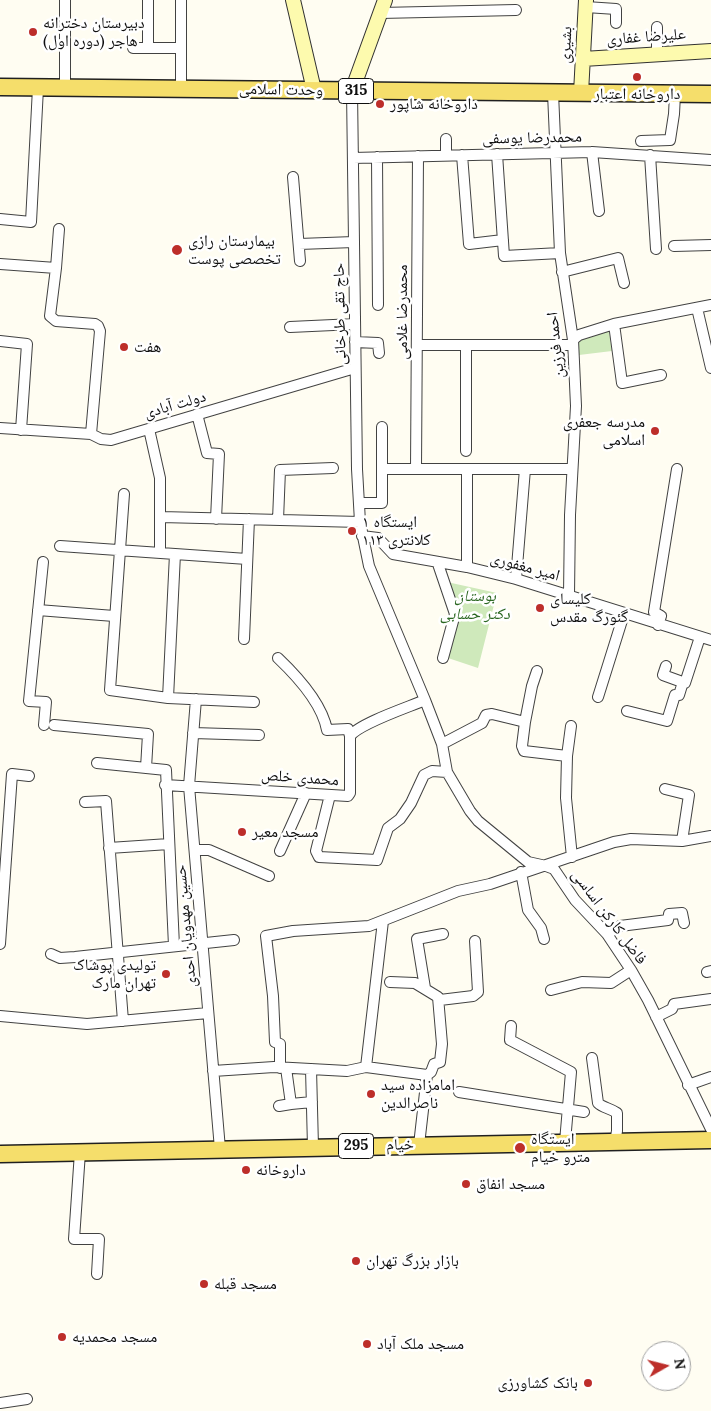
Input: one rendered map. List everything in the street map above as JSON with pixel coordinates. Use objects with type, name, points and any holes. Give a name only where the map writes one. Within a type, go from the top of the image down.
[{"type":"main road","name":"وحدت اسلامی","points":[[0,87],[711,94]]},
{"type":"main road","name":"خیام","points":[[0,1154],[711,1140]]},
{"type":"street","points":[[65,0],[65,88]]},
{"type":"street","points":[[148,0],[148,48]]},
{"type":"street","points":[[181,0],[182,89]]},
{"type":"street","points":[[292,0],[314,90]]},
{"type":"street","points":[[586,3],[616,9],[616,23]]},
{"type":"street","name":"بشیری","points":[[581,93],[586,3]]},
{"type":"street","points":[[352,91],[383,6],[516,10]]},
{"type":"street","points":[[657,27],[658,53]]},
{"type":"street","points":[[132,48],[181,48]]},
{"type":"street","name":"علیرضا غفاری","points":[[583,59],[711,51]]},
{"type":"street","points":[[0,219],[31,222],[38,88]]},
{"type":"street","name":"حاج تقی طرخانی","points":[[352,91],[355,368],[359,503],[362,536]]},
{"type":"street","name":"احمد فرزین","points":[[554,93],[560,253],[572,342],[576,406],[572,469],[569,595]]},
{"type":"street","points":[[641,141],[670,140],[675,94]]},
{"type":"street","points":[[446,139],[446,155]]},
{"type":"street","points":[[592,152],[599,211]]},
{"type":"street","name":"محمدرضا یوسفی","points":[[352,158],[592,152],[711,160]]},
{"type":"street","points":[[497,154],[504,256],[560,253]]},
{"type":"street","points":[[462,155],[470,244],[503,240]]},
{"type":"street","points":[[650,155],[656,249]]},
{"type":"street","name":"محمدرضا غلامی","points":[[416,469],[418,156]]},
{"type":"street","points":[[377,157],[378,305]]},
{"type":"street","points":[[293,177],[300,261]]},
{"type":"street","points":[[59,229],[50,316],[56,322],[95,324],[100,332],[91,434]]},
{"type":"street","points":[[299,244],[354,242]]},
{"type":"street","points":[[674,246],[711,245]]},
{"type":"street","points":[[562,272],[618,258],[624,283]]},
{"type":"street","points":[[0,264],[56,268]]},
{"type":"street","points":[[417,345],[572,342],[579,335],[614,324],[711,306]]},
{"type":"street","points":[[697,308],[711,368]]},
{"type":"street","points":[[290,327],[355,324]]},
{"type":"street","points":[[614,324],[622,383],[662,375]]},
{"type":"street","points":[[0,341],[27,344],[21,430]]},
{"type":"street","points":[[355,342],[378,343],[378,353]]},
{"type":"street","points":[[466,345],[466,450]]},
{"type":"street","name":"دولت آبادی","points":[[0,428],[91,434],[111,440],[355,368]]},
{"type":"street","points":[[197,414],[207,453],[219,454],[216,519]]},
{"type":"street","points":[[359,503],[382,503],[382,428]]},
{"type":"street","points":[[149,429],[160,478],[160,553]]},
{"type":"street","points":[[278,520],[280,470],[333,468]]},
{"type":"street","points":[[382,469],[572,469]]},
{"type":"street","points":[[466,469],[467,567]]},
{"type":"street","points":[[516,579],[525,469]]},
{"type":"street","points":[[658,625],[660,616],[654,612],[677,469]]},
{"type":"street","points":[[124,494],[109,688],[112,692],[168,698],[254,702]]},
{"type":"street","points":[[161,517],[360,522]]},
{"type":"street","points":[[244,639],[249,520]]},
{"type":"street","name":"امیر مغفوری","points":[[362,536],[378,538],[393,554],[438,564],[467,567],[516,579],[658,625],[711,640]]},
{"type":"street","name":"فاضل کارکن اساسی","points":[[362,536],[372,573],[426,700],[442,744],[447,772],[478,821],[528,862],[554,869],[575,900],[606,934],[631,970],[711,1129]]},
{"type":"street","points":[[60,546],[247,559]]},
{"type":"street","points":[[168,698],[175,554]]},
{"type":"street","points":[[43,562],[29,701],[46,702],[49,725],[148,734],[146,768]]},
{"type":"street","points":[[438,564],[455,614],[442,658]]},
{"type":"street","points":[[38,610],[114,616]]},
{"type":"street","points":[[598,697],[624,614]]},
{"type":"street","points":[[627,712],[668,721],[675,696],[679,696],[700,637]]},
{"type":"street","points":[[278,658],[299,678],[325,718],[327,730],[348,729],[350,736]]},
{"type":"street","points":[[666,666],[663,676],[684,682]]},
{"type":"street","points":[[537,671],[532,686],[522,746],[524,750],[568,756]]},
{"type":"street","name":"حسین مهدویان احدی","points":[[196,699],[190,786],[220,1149]]},
{"type":"street","points":[[350,736],[353,731],[426,700]]},
{"type":"street","points":[[442,744],[482,723],[489,714],[525,722]]},
{"type":"street","points":[[571,726],[566,808],[572,857]]},
{"type":"street","points":[[193,733],[259,735]]},
{"type":"street","name":"محمدی خلص","points":[[166,784],[346,796],[350,794],[350,736]]},
{"type":"street","points":[[97,763],[166,770],[174,946]]},
{"type":"street","points":[[330,795],[316,851],[318,857],[377,860],[388,828],[400,819],[411,803],[424,775],[432,771],[447,772]]},
{"type":"street","points":[[0,944],[4,821],[12,774],[29,776]]},
{"type":"street","points":[[665,789],[689,795],[682,841]]},
{"type":"street","points":[[280,851],[306,793]]},
{"type":"street","points":[[85,802],[106,801],[123,1021]]},
{"type":"street","points":[[291,1104],[280,1044],[276,1042],[266,936],[293,931],[369,926],[458,891],[490,884],[614,842],[631,839],[682,841],[710,833]]},
{"type":"street","points":[[109,848],[169,844]]},
{"type":"street","points":[[195,850],[209,850],[269,876]]},
{"type":"street","points":[[521,872],[528,910],[541,928],[544,939]]},
{"type":"street","points":[[606,934],[620,926],[668,920],[669,914],[682,913],[684,924]]},
{"type":"street","points":[[366,1067],[383,921]]},
{"type":"street","points":[[425,988],[417,939],[443,934]]},
{"type":"street","points":[[51,954],[60,958],[234,940]]},
{"type":"street","points":[[440,1000],[473,996],[478,992],[475,941]]},
{"type":"street","points":[[551,990],[582,982],[611,983],[631,970]]},
{"type":"street","points":[[390,982],[415,983],[435,994],[440,1000],[442,1044],[440,1062],[434,1064],[431,1072],[427,1075],[419,1145]]},
{"type":"street","points":[[656,1017],[672,1009],[674,1004],[711,999]]},
{"type":"street","points":[[0,1016],[87,1024],[208,1013]]},
{"type":"street","points":[[511,1026],[510,1040],[571,1072],[565,1142]]},
{"type":"street","points":[[592,1058],[598,1103],[616,1113],[617,1131],[615,1142]]},
{"type":"street","points":[[213,1071],[283,1068],[347,1071],[366,1067],[427,1075]]},
{"type":"street","points":[[311,1070],[313,1147]]},
{"type":"street","points":[[688,1085],[711,1077]]},
{"type":"street","points":[[459,1092],[584,1112]]},
{"type":"street","points":[[279,1106],[312,1102]]},
{"type":"street","points":[[80,1152],[74,1239],[99,1239],[97,1274]]},
{"type":"street","points":[[0,1403],[27,1399]]},
{"type":"green space","points":[[609,331],[612,351],[579,355],[577,342],[584,337]]},
{"type":"green space","name":"بوستان دکتر حسابی","points":[[447,582],[497,593],[478,668],[448,658],[460,613]]},
{"type":"place","name":"دبیرستان دخترانه هاجر (دوره اول)","points":[[33,32]]},
{"type":"place","name":"داروخانه اعتبار","points":[[637,77]]},
{"type":"place","name":"داروخانه شاپور","points":[[380,104]]},
{"type":"place","name":"بیمارستان رازی تخصصی پوست","points":[[177,250]]},
{"type":"place","name":"هفت","points":[[124,347]]},
{"type":"place","name":"مدرسه جعفری اسلامی","points":[[655,431]]},
{"type":"place","name":"ایستگاه ۱ کلانتری ۱۱۳","points":[[352,531]]},
{"type":"place","name":"کلیسای گئورگ مقدس","points":[[540,608]]},
{"type":"place","name":"مسجد معیر","points":[[242,832]]},
{"type":"place","name":"تولیدی پوشاک تهران مارک","points":[[166,974]]},
{"type":"place","name":"امامزاده سید ناصرالدین","points":[[371,1094]]},
{"type":"place","name":"ایستگاه مترو خیام","points":[[520,1148]]},
{"type":"place","name":"داروخانه","points":[[246,1170]]},
{"type":"place","name":"مسجد انفاق","points":[[466,1184]]},
{"type":"place","name":"بازار بزرگ تهران","points":[[356,1261]]},
{"type":"place","name":"مسجد قبله","points":[[204,1284]]},
{"type":"place","name":"مسجد محمدیه","points":[[62,1337]]},
{"type":"place","name":"مسجد ملک آباد","points":[[367,1344]]},
{"type":"place","name":"بانک کشاورزی","points":[[588,1383]]}]
